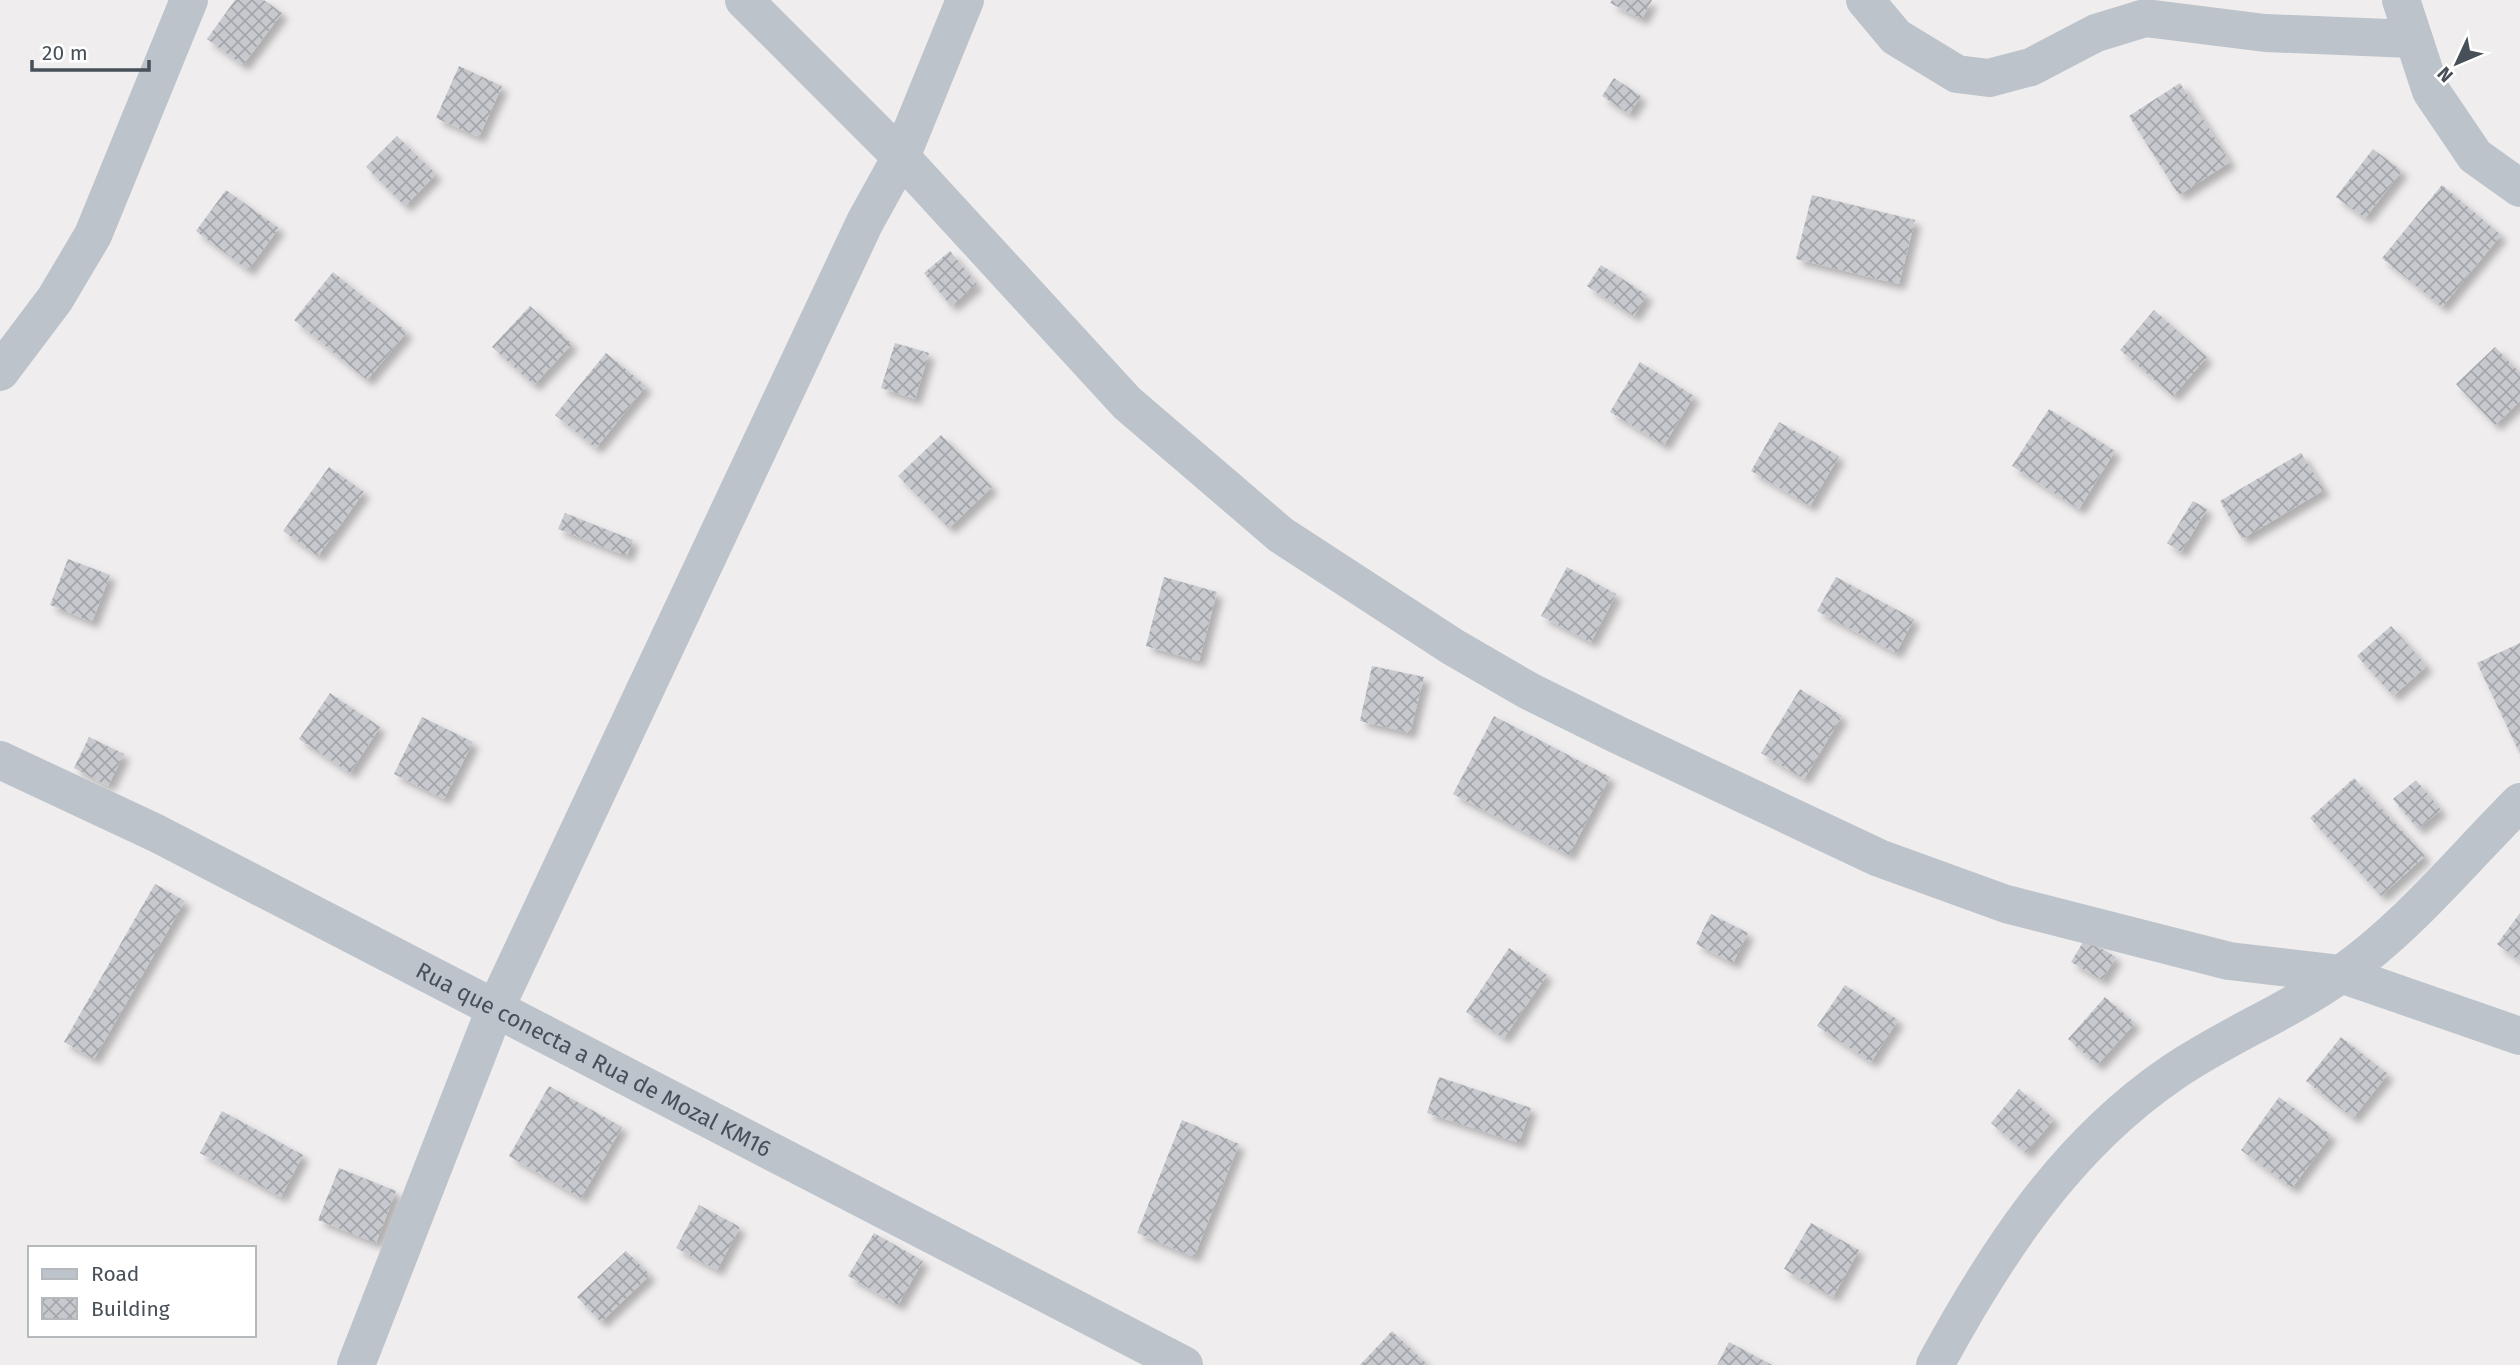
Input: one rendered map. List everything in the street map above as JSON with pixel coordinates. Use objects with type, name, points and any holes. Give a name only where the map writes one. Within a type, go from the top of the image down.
[{"type":"street","points":[[0,372],[55,299],[93,235],[189,0]]},
{"type":"street","points":[[744,0],[901,157],[1127,403],[1271,526],[1453,647],[1529,691],[1879,858],[2006,904],[2229,961],[2341,974],[2520,1036]]},
{"type":"street","points":[[356,1365],[495,1009],[865,222],[901,157],[965,0]]},
{"type":"street","points":[[1865,0],[1896,37],[1957,74],[1989,78],[2031,67],[2096,33],[2145,18],[2265,33],[2412,39]]},
{"type":"street","points":[[2401,0],[2431,91],[2475,156],[2520,188]]},
{"type":"street","name":"Rua que conecta a Rua de Mozal KM16","points":[[0,760],[156,833],[1184,1365]]},
{"type":"street","points":[[1935,1365],[2004,1248],[2068,1163],[2116,1114],[2174,1072],[2341,974],[2401,922],[2520,802]]},
{"type":"building","points":[[235,0],[264,0],[282,13],[243,65],[207,39]]},
{"type":"building","points":[[1612,0],[1652,0],[1642,19],[1610,3]]},
{"type":"building","points":[[459,66],[502,86],[479,137],[436,118]]},
{"type":"building","points":[[1614,78],[1641,96],[1629,114],[1602,96]]},
{"type":"building","points":[[2180,83],[2230,162],[2179,195],[2129,116]]},
{"type":"building","points":[[397,136],[436,174],[405,206],[366,167]]},
{"type":"building","points":[[2373,149],[2402,171],[2365,218],[2336,197]]},
{"type":"building","points":[[2442,185],[2501,235],[2442,307],[2382,258]]},
{"type":"building","points":[[226,190],[279,228],[248,270],[196,231]]},
{"type":"building","points":[[1812,195],[1915,220],[1899,284],[1796,259]]},
{"type":"building","points":[[950,251],[977,284],[951,306],[924,273]]},
{"type":"building","points":[[1601,265],[1647,295],[1634,316],[1587,286]]},
{"type":"building","points":[[333,272],[407,332],[367,380],[294,320]]},
{"type":"building","points":[[530,306],[572,344],[534,385],[492,347]]},
{"type":"building","points":[[2154,310],[2207,357],[2173,396],[2120,350]]},
{"type":"building","points":[[895,343],[929,353],[915,399],[881,388]]},
{"type":"building","points":[[2495,347],[2520,373],[2520,401],[2495,425],[2456,384]]},
{"type":"building","points":[[606,353],[646,386],[596,448],[555,415]]},
{"type":"building","points":[[1640,362],[1694,396],[1664,445],[1610,412]]},
{"type":"building","points":[[2049,409],[2115,451],[2079,509],[2012,466]]},
{"type":"building","points":[[1779,422],[1839,456],[1810,506],[1751,471]]},
{"type":"building","points":[[941,435],[992,487],[949,528],[898,476]]},
{"type":"building","points":[[2301,453],[2324,490],[2242,539],[2220,501]]},
{"type":"building","points":[[329,467],[364,492],[318,556],[283,531]]},
{"type":"building","points":[[2193,501],[2207,509],[2181,552],[2167,543]]},
{"type":"building","points":[[565,513],[633,540],[627,556],[558,529]]},
{"type":"building","points":[[68,559],[110,575],[92,622],[50,605]]},
{"type":"building","points":[[1567,567],[1616,594],[1591,642],[1541,616]]},
{"type":"building","points":[[1164,577],[1217,592],[1199,661],[1146,646]]},
{"type":"building","points":[[1836,577],[1914,619],[1896,653],[1817,611]]},
{"type":"building","points":[[2391,626],[2427,666],[2393,696],[2357,656]]},
{"type":"building","points":[[2520,643],[2520,754],[2477,663]]},
{"type":"building","points":[[1372,666],[1424,677],[1410,733],[1360,721]]},
{"type":"building","points":[[1800,689],[1842,716],[1804,779],[1761,753]]},
{"type":"building","points":[[330,693],[380,727],[350,773],[299,739]]},
{"type":"building","points":[[1494,716],[1610,777],[1569,855],[1453,794]]},
{"type":"building","points":[[422,717],[473,742],[444,799],[394,774]]},
{"type":"building","points":[[89,737],[124,754],[108,786],[74,768]]},
{"type":"building","points":[[2354,778],[2425,856],[2381,896],[2310,818]]},
{"type":"building","points":[[2416,780],[2441,810],[2418,829],[2393,799]]},
{"type":"building","points":[[155,884],[185,901],[94,1059],[64,1042]]},
{"type":"building","points":[[2520,913],[2520,961],[2497,944]]},
{"type":"building","points":[[1711,914],[1748,933],[1733,963],[1696,944]]},
{"type":"building","points":[[2085,939],[2116,957],[2102,980],[2071,962]]},
{"type":"building","points":[[1509,948],[1547,975],[1504,1038],[1466,1012]]},
{"type":"building","points":[[1845,985],[1898,1020],[1871,1062],[1817,1026]]},
{"type":"building","points":[[2105,997],[2135,1023],[2097,1065],[2068,1039]]},
{"type":"building","points":[[2341,1037],[2388,1074],[2353,1118],[2306,1081]]},
{"type":"building","points":[[1439,1077],[1531,1108],[1519,1143],[1427,1113]]},
{"type":"building","points":[[549,1086],[622,1127],[581,1198],[509,1156]]},
{"type":"building","points":[[2019,1089],[2054,1119],[2026,1153],[1991,1123]]},
{"type":"building","points":[[2279,1097],[2331,1135],[2292,1188],[2241,1150]]},
{"type":"building","points":[[222,1111],[303,1155],[281,1197],[200,1153]]},
{"type":"building","points":[[1182,1120],[1239,1144],[1194,1257],[1137,1233]]},
{"type":"building","points":[[339,1168],[396,1191],[376,1243],[318,1220]]},
{"type":"building","points":[[699,1205],[740,1227],[717,1270],[676,1248]]},
{"type":"building","points":[[1811,1223],[1859,1250],[1833,1297],[1784,1269]]},
{"type":"building","points":[[874,1233],[923,1261],[898,1305],[848,1276]]},
{"type":"building","points":[[626,1251],[650,1275],[601,1322],[577,1297]]},
{"type":"building","points":[[1392,1331],[1428,1365],[1360,1365]]},
{"type":"building","points":[[1729,1342],[1772,1365],[1717,1365]]}]
